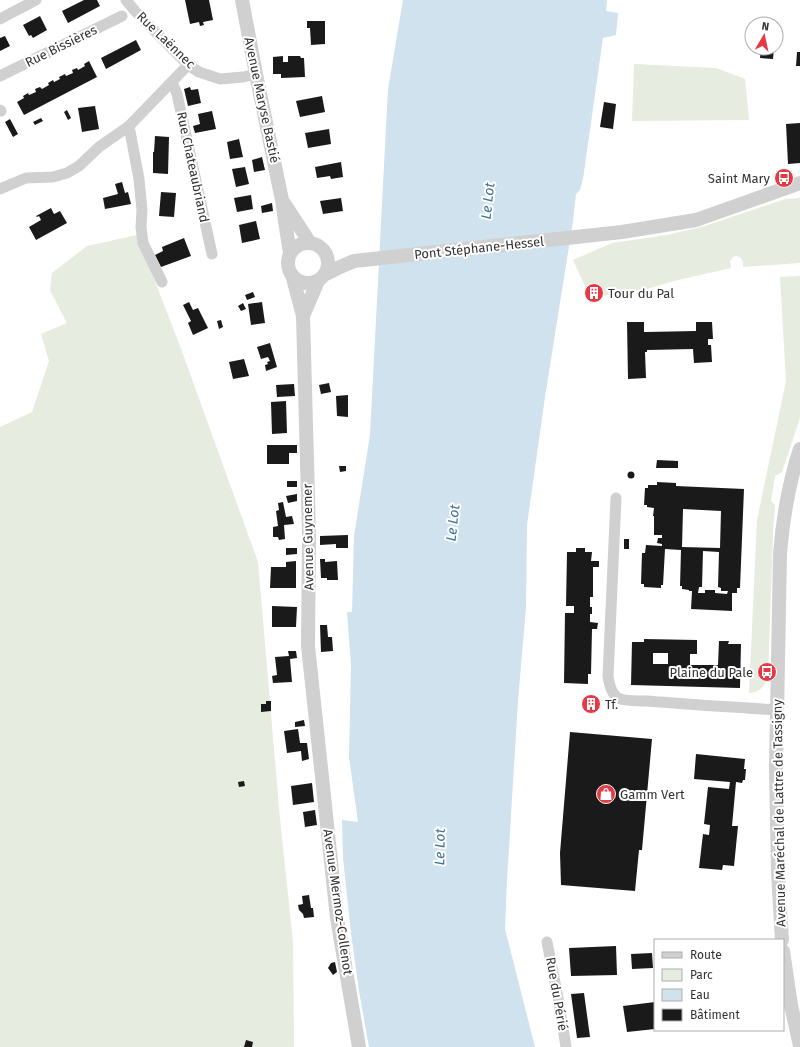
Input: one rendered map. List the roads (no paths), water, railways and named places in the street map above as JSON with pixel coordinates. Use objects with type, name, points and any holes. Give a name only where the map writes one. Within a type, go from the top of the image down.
[{"type":"street","points":[[0,19],[36,0]]},
{"type":"street","name":"Rue Laënnec","points":[[126,0],[188,65],[199,72],[220,79],[256,74]]},
{"type":"street","name":"Avenue Maryse Bastié","points":[[242,0],[282,200],[290,253]]},
{"type":"street","name":"Rue Bissières","points":[[0,76],[122,16]]},
{"type":"street","points":[[0,189],[26,178],[53,177],[67,173],[79,166],[99,147],[129,126],[188,65]]},
{"type":"street","name":"Rue Chateaubriand","points":[[172,82],[177,94],[212,254]]},
{"type":"street","points":[[129,126],[139,179],[143,243],[162,282]]},
{"type":"street","name":"Pont Stéphane-Hessel","points":[[326,253],[340,262],[622,232],[696,220],[799,184]]},
{"type":"street","name":"Avenue Maryse Bastié","points":[[282,200],[310,243]]},
{"type":"street","points":[[322,277],[328,267],[326,253],[322,248],[316,244],[310,243],[304,243],[294,248],[290,253],[287,263],[288,268],[293,278],[305,284],[312,283],[322,277],[340,262]]},
{"type":"street","name":"Avenue Guynemer","points":[[303,316],[322,277]]},
{"type":"street","name":"Avenue Guynemer","points":[[293,278],[303,316],[309,534],[308,646],[320,757]]},
{"type":"street","name":"Avenue Maréchal de Lattre de Tassigny","points":[[782,939],[778,865],[776,769],[776,710],[780,583],[783,518],[790,484],[800,448]]},
{"type":"street","points":[[616,498],[608,676],[613,693],[618,698],[776,710]]},
{"type":"street","name":"Avenue Mermoz-Collenot","points":[[320,757],[337,918],[359,1047]]},
{"type":"street","name":"Rue du Périé","points":[[547,942],[566,1047]]},
{"type":"street","points":[[784,959],[790,1005],[800,1046]]},
{"type":"water","name":"Le Lot","points":[[403,0],[607,0],[606,11],[618,13],[616,35],[603,38],[583,179],[580,190],[576,194],[527,525],[526,607],[518,701],[505,929],[535,1047],[369,1047],[351,933],[343,858],[342,820],[358,822],[349,757],[351,664],[347,612],[352,612],[354,536],[370,435],[388,89]]},
{"type":"place","name":"Saint Mary","points":[[784,178]]},
{"type":"place","name":"Tour du Pal","points":[[594,293]]},
{"type":"place","name":"Plaine du Pale","points":[[767,672]]},
{"type":"place","name":"Tf.","points":[[591,704]]},
{"type":"place","name":"Gamm Vert","points":[[606,794]]}]
